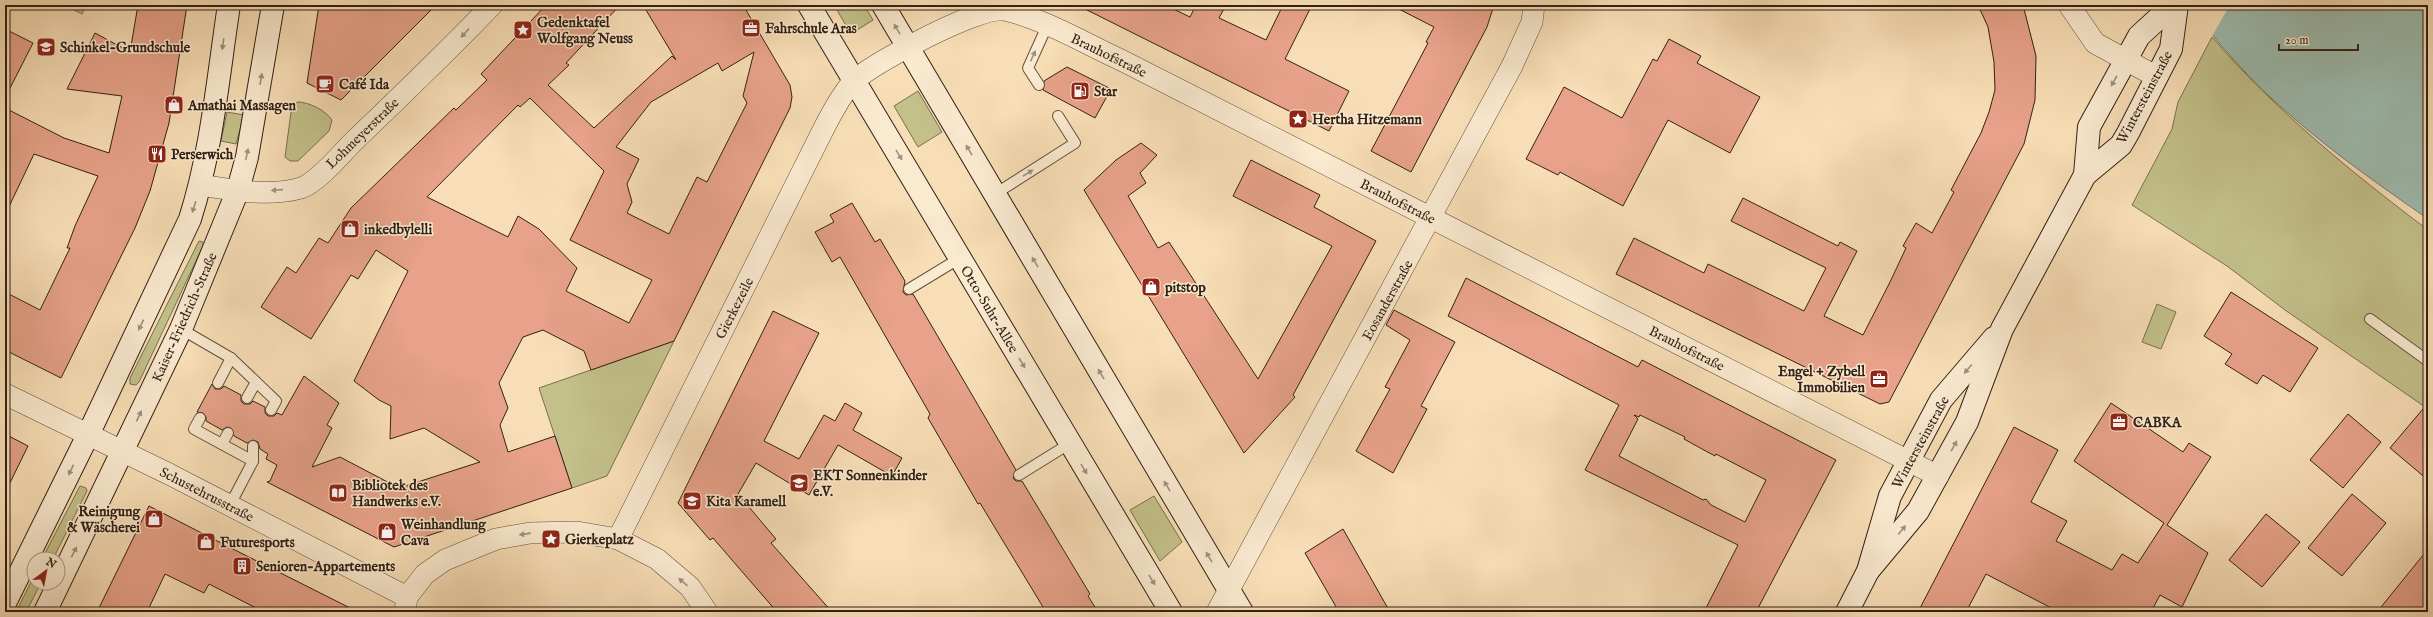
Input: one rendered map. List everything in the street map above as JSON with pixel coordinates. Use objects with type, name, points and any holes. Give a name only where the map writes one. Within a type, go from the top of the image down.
[{"type":"main road","points":[[5,603],[88,435],[175,253],[201,185],[229,5]]},
{"type":"main road","name":"Kaiser-Friedrich-Straße","points":[[45,612],[181,329],[238,190],[247,157],[273,5]]},
{"type":"main road","name":"Otto-Suhr-Allee","points":[[809,5],[1170,612]]},
{"type":"main road","points":[[883,5],[1242,612]]},
{"type":"main road","name":"Wintersteinstraße","points":[[2085,175],[2089,127],[2139,36],[2173,5]]},
{"type":"main road","name":"Wintersteinstraße","points":[[1868,571],[1918,511],[1971,416],[2002,329],[2085,175],[2121,145],[2171,49],[2177,5]]},
{"type":"main road","name":"Wintersteinstraße","points":[[1847,612],[1868,571],[1890,496],[1941,400],[2002,329]]},
{"type":"street","name":"Lohmeyerstraße","points":[[201,185],[238,190],[289,189],[302,187],[314,180],[457,42],[492,5]]},
{"type":"street","name":"Eosanderstraße","points":[[1217,612],[1432,218],[1512,66],[1532,22],[1534,5]]},
{"type":"street","points":[[2068,5],[2095,43],[2157,77]]},
{"type":"street","name":"Brauhofstraße","points":[[854,80],[908,47],[950,25],[992,10],[1004,10],[1047,26],[1123,61],[1938,476]]},
{"type":"street","name":"Gierkezeile","points":[[618,539],[821,134],[854,80]]},
{"type":"street","name":"Schustehrusstraße","points":[[5,394],[123,451],[230,506],[406,604]]},
{"type":"street","points":[[406,604],[425,574],[445,560],[496,539],[530,533],[577,532],[618,539],[657,559],[690,587],[707,612]]},
{"type":"lane","points":[[1039,85],[1028,68],[1047,26]]},
{"type":"lane","points":[[995,194],[1075,143],[1058,116]]},
{"type":"lane","points":[[909,288],[960,258]]},
{"type":"lane","points":[[2370,319],[2428,361]]},
{"type":"lane","points":[[181,329],[231,358],[276,401],[271,410]]},
{"type":"lane","points":[[218,383],[231,358]]},
{"type":"lane","points":[[247,398],[256,382]]},
{"type":"lane","points":[[200,418],[194,429],[253,460]]},
{"type":"lane","points":[[222,444],[228,433]]},
{"type":"lane","points":[[1019,475],[1069,444]]},
{"type":"lane","points":[[230,506],[253,460],[253,446]]},
{"type":"shaded area","points":[[64,5],[86,5],[82,14]]},
{"type":"shaded area","points":[[834,5],[864,5],[873,20],[851,34]]},
{"type":"shaded area","points":[[2188,5],[2428,5],[2428,219],[2340,156],[2275,102],[2236,62]]},
{"type":"shaded area","points":[[2212,37],[2236,64],[2288,115],[2342,163],[2428,230],[2428,409],[2285,310],[2227,266],[2132,205],[2172,129],[2178,102]]},
{"type":"shaded area","points":[[918,91],[942,132],[918,147],[894,106]]},
{"type":"shaded area","points":[[297,102],[307,103],[316,107],[329,116],[332,120],[329,131],[298,161],[290,161],[285,157],[291,112]]},
{"type":"shaded area","points":[[227,112],[244,115],[236,144],[221,141]]},
{"type":"shaded area","points":[[199,241],[203,242],[203,246],[139,382],[136,385],[130,384],[130,378]]},
{"type":"shaded area","points":[[2157,304],[2176,312],[2161,349],[2142,342]]},
{"type":"shaded area","points":[[674,341],[607,476],[572,488],[539,388]]},
{"type":"shaded area","points":[[80,486],[86,488],[87,491],[57,551],[46,551]]},
{"type":"shaded area","points":[[1154,496],[1182,542],[1160,561],[1130,510]]},
{"type":"shaded area","points":[[26,591],[37,591],[26,612],[16,612]]},
{"type":"pier","points":[[2186,5],[2230,5],[2211,38]]},
{"type":"building","points":[[138,5],[187,5],[169,123],[150,191],[135,228],[61,378],[5,350],[5,292],[40,310],[70,248],[67,248],[75,226],[98,176],[34,154],[5,215],[5,108],[64,138],[109,153],[122,96],[67,89],[95,33],[130,52]]},
{"type":"building","points":[[319,5],[436,5],[341,100],[307,83]]},
{"type":"building","points":[[546,5],[620,5],[566,63],[569,65],[548,85],[594,128],[672,56],[676,60],[643,5],[743,5],[790,85],[792,97],[790,108],[674,341],[591,370],[584,351],[543,330],[523,337],[499,383],[508,408],[500,425],[508,452],[555,436],[572,488],[394,547],[267,482],[270,481],[277,465],[266,459],[268,454],[260,449],[258,442],[253,440],[247,443],[234,436],[231,428],[227,427],[222,430],[206,421],[206,417],[203,413],[197,412],[212,384],[215,389],[221,389],[224,386],[241,395],[241,401],[244,404],[250,404],[253,401],[265,407],[265,413],[268,416],[274,416],[277,413],[282,415],[304,376],[339,403],[327,425],[332,428],[312,467],[340,457],[399,488],[480,462],[424,428],[390,439],[391,406],[379,400],[354,381],[408,271],[376,250],[358,279],[351,275],[311,339],[261,307],[287,267],[296,273],[319,238],[328,243],[351,208],[454,108],[456,110],[487,80],[481,74]],"holes":[[[754,52],[743,96],[747,103],[707,182],[697,177],[669,234],[627,213],[632,202],[627,184],[639,159],[616,147],[651,102],[718,63],[722,71]],[[530,98],[604,171],[570,240],[652,280],[629,323],[566,291],[577,268],[539,229],[518,216],[508,237],[427,197],[518,105],[520,107]]]},
{"type":"building","points":[[1077,5],[1165,5],[1190,17],[1196,5],[1226,5],[1219,18],[1266,40],[1283,5],[1312,5],[1285,59],[1349,91],[1329,131]]},
{"type":"building","points":[[1391,5],[1494,5],[1487,27],[1411,172],[1371,151],[1428,43],[1426,42],[1434,27]]},
{"type":"building","points":[[1978,5],[2023,5],[2036,56],[2035,100],[2024,144],[1889,402],[1880,404],[1616,274],[1634,238],[1704,273],[1708,264],[1804,311],[1826,268],[1731,221],[1743,198],[1838,246],[1840,242],[1857,251],[1824,316],[1863,335],[1906,248],[1903,246],[1916,223],[1932,233],[1954,192],[1951,190],[1981,133],[1989,112],[1995,90],[1994,62],[1988,27]]},
{"type":"building","points":[[5,29],[33,43],[5,98]]},
{"type":"building","points":[[1669,39],[1701,56],[1697,63],[1760,97],[1730,153],[1668,120],[1623,206],[1560,172],[1558,175],[1526,159],[1564,87],[1622,118],[1653,59],[1657,61]]},
{"type":"building","points":[[1067,67],[1111,89],[1095,118],[1043,90],[1044,81]]},
{"type":"building","points":[[1141,143],[1157,155],[1140,173],[1146,183],[1128,196],[1158,248],[1169,242],[1258,379],[1332,246],[1233,196],[1251,160],[1320,195],[1314,207],[1376,241],[1293,395],[1295,397],[1244,453],[1084,190],[1116,160]]},
{"type":"building","points":[[852,203],[875,242],[880,239],[905,281],[903,292],[906,295],[913,294],[1016,470],[1013,478],[1016,481],[1022,481],[1090,594],[1088,596],[1098,612],[1046,612],[980,503],[978,504],[928,418],[930,414],[840,257],[832,262],[815,232],[834,222],[830,215]]},
{"type":"building","points":[[1466,278],[1638,367],[1642,360],[1836,460],[1756,612],[1704,612],[1738,545],[1585,470],[1619,405],[1448,316]],"holes":[[[1634,415],[1639,417],[1640,415],[1685,437],[1684,439],[1715,456],[1716,454],[1766,480],[1745,522],[1711,505],[1706,499],[1703,500],[1619,456],[1638,419]]]},
{"type":"building","points":[[2231,292],[2318,348],[2290,392],[2263,375],[2257,384],[2225,364],[2232,354],[2204,336]]},
{"type":"building","points":[[1394,310],[1455,342],[1421,406],[1427,409],[1393,473],[1356,451],[1390,389],[1385,387],[1410,340],[1386,325]]},
{"type":"building","points":[[773,311],[819,333],[764,441],[799,459],[824,415],[835,421],[845,403],[862,413],[853,430],[902,458],[892,476],[838,445],[809,495],[756,463],[738,494],[776,539],[771,543],[832,612],[777,612],[713,538],[710,540],[678,503]]},
{"type":"building","points":[[2111,403],[2183,452],[2189,443],[2211,457],[2167,525],[2208,553],[2182,607],[2160,595],[2151,612],[2059,612],[1986,574],[1966,612],[1918,612],[2014,427],[2058,450],[2031,502],[2067,521],[2056,541],[2112,570],[2122,554],[2138,563],[2164,523],[2074,461]]},
{"type":"building","points":[[2428,403],[2428,480],[2390,448]]},
{"type":"building","points":[[2348,414],[2381,442],[2343,488],[2310,460]]},
{"type":"building","points":[[5,434],[28,446],[5,493]]},
{"type":"building","points":[[2352,494],[2386,523],[2342,576],[2308,548]]},
{"type":"building","points":[[149,506],[358,612],[264,612],[209,584],[204,593],[165,574],[147,612],[97,612]]},
{"type":"building","points":[[2266,514],[2300,542],[2262,587],[2229,560]]},
{"type":"building","points":[[1343,529],[1390,612],[1339,612],[1305,553]]},
{"type":"building","points":[[2428,549],[2428,612],[2377,612]]},
{"type":"place","name":"Fahrschule Aras","points":[[751,28]]},
{"type":"place","name":"Gedenktafel Wolfgang Neuss","points":[[523,30]]},
{"type":"place","name":"Schinkel-Grundschule","points":[[46,47]]},
{"type":"place","name":"Café Ida","points":[[325,84]]},
{"type":"place","name":"Star","points":[[1080,91]]},
{"type":"place","name":"Amathai Massagen","points":[[174,105]]},
{"type":"place","name":"Hertha Hitzemann","points":[[1298,119]]},
{"type":"place","name":"Perserwich","points":[[157,154]]},
{"type":"place","name":"inkedbylelli","points":[[350,229]]},
{"type":"place","name":"pitstop","points":[[1151,287]]},
{"type":"place","name":"Engel + Zybell Immobilien","points":[[1879,379]]},
{"type":"place","name":"CABKA","points":[[2119,422]]},
{"type":"place","name":"EKT Sonnenkinder e.V.","points":[[799,483]]},
{"type":"place","name":"Bibliotek des Handwerks e.V.","points":[[338,493]]},
{"type":"place","name":"Kita Karamell","points":[[692,501]]},
{"type":"place","name":"Reinigung & Wäscherei","points":[[154,519]]},
{"type":"place","name":"Weinhandlung Cava","points":[[387,532]]},
{"type":"place","name":"Gierkeplatz","points":[[551,539]]},
{"type":"place","name":"Futuresports","points":[[206,542]]},
{"type":"place","name":"Senioren-Appartements","points":[[242,566]]}]
